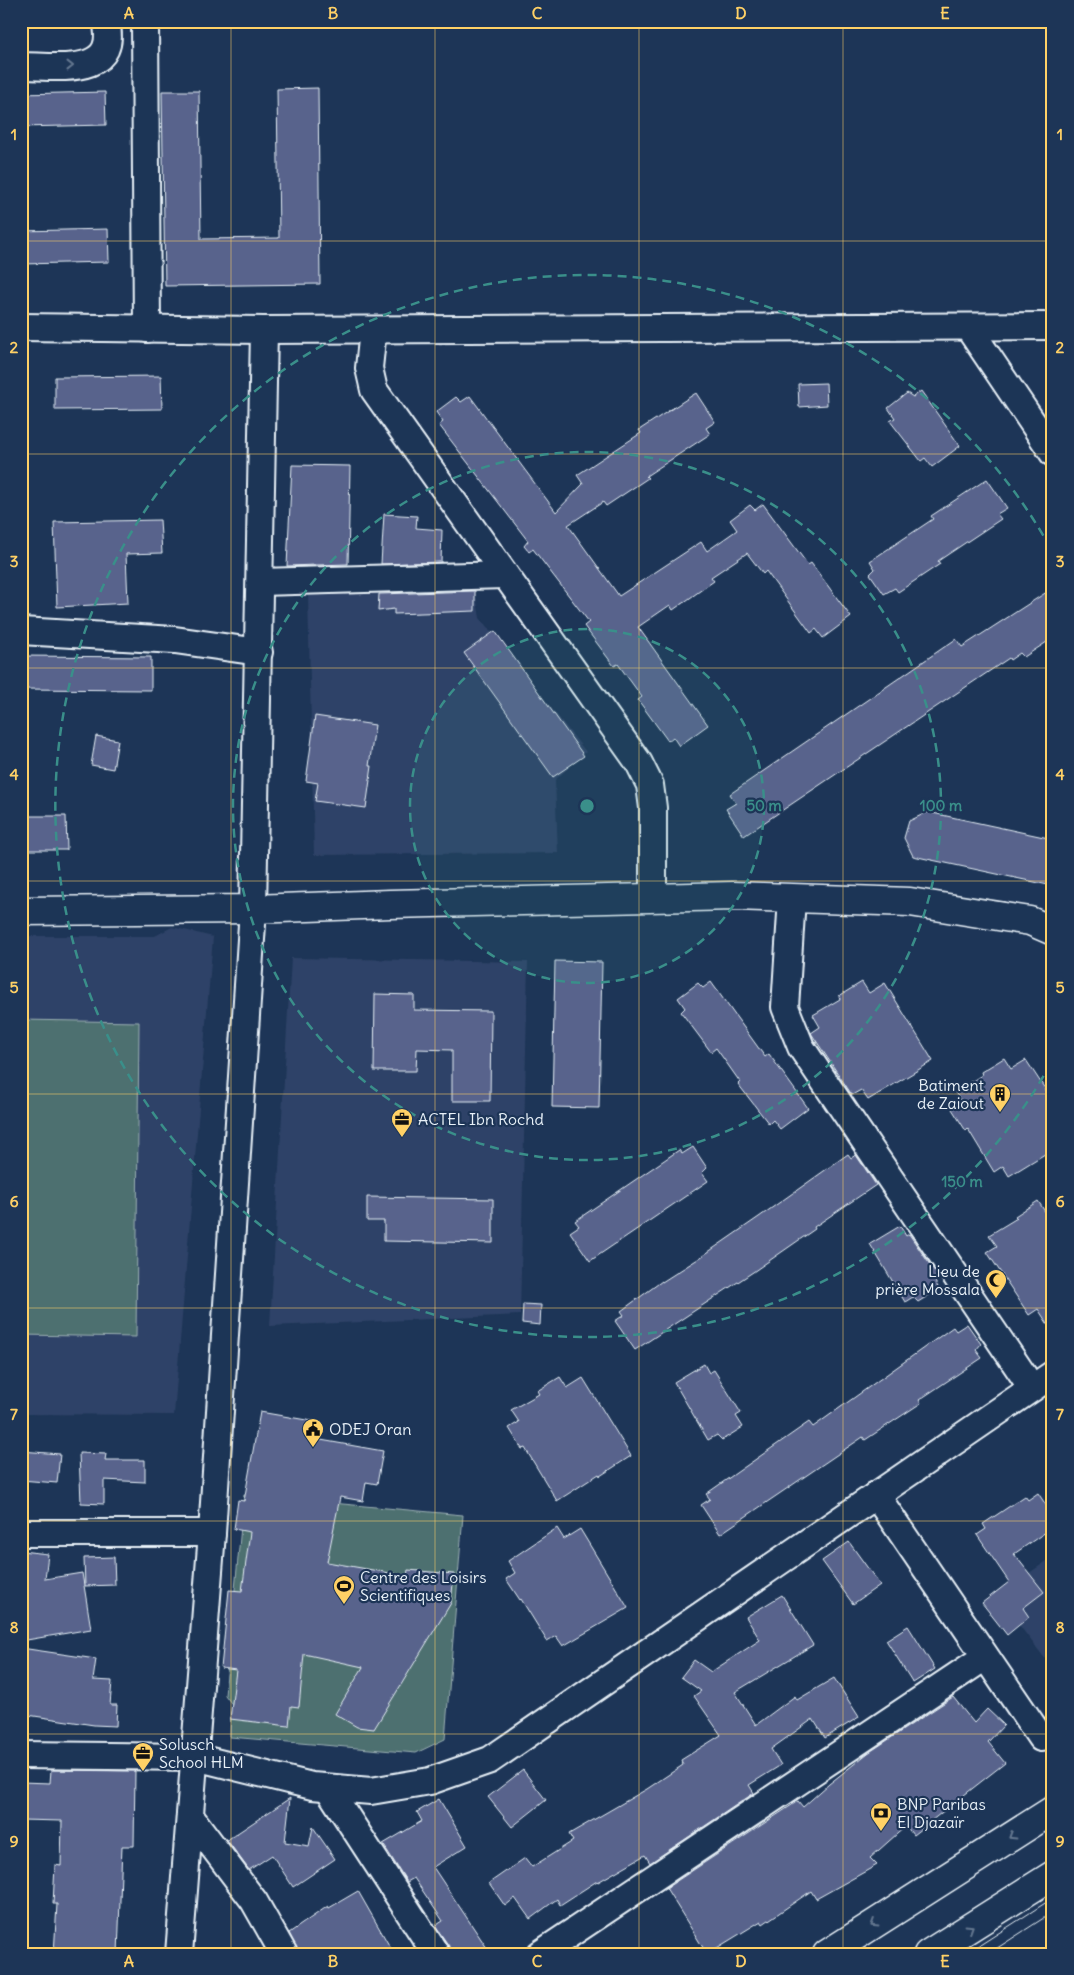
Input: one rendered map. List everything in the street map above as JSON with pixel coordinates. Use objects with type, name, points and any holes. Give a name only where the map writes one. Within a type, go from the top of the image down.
[{"type":"main road","points":[[21,911],[253,909],[734,896],[910,902],[1030,921],[1053,931]]},
{"type":"main road","points":[[827,1954],[1053,1810]]},
{"type":"main road","points":[[928,1954],[1053,1875]]},
{"type":"street","points":[[21,66],[84,66],[98,60],[106,49],[109,34],[106,21]]},
{"type":"street","points":[[145,21],[147,329]]},
{"type":"street","points":[[21,327],[373,330],[1053,326]]},
{"type":"street","points":[[968,327],[1053,453]]},
{"type":"street","points":[[179,1954],[212,1533],[253,909],[264,330]]},
{"type":"street","points":[[373,330],[369,368],[374,390],[639,763],[650,785],[653,808],[653,898]]},
{"type":"street","points":[[260,582],[505,576]]},
{"type":"street","points":[[21,630],[175,640],[259,652]]},
{"type":"street","points":[[21,1755],[194,1756],[312,1786],[371,1791],[430,1781],[490,1760],[1042,1381],[801,1047],[785,1007],[792,898]]},
{"type":"street","points":[[876,1495],[1041,1738]]},
{"type":"street","points":[[21,1533],[212,1533]]},
{"type":"street","points":[[540,1954],[985,1656]]},
{"type":"street","points":[[328,1788],[436,1954]]},
{"type":"street","points":[[190,1816],[254,1901],[284,1954]]},
{"type":"shaded area","points":[[475,589],[480,618],[586,752],[555,780],[558,853],[314,855],[308,593]]},
{"type":"shaded area","points":[[172,927],[213,937],[174,1415],[21,1414],[21,936],[155,936]]},
{"type":"shaded area","name":"ACTEL Ibn Rochd","points":[[291,958],[528,962],[520,1315],[270,1326]]},
{"type":"shaded area","points":[[1053,1557],[1053,1669],[996,1595]]},
{"type":"green space","points":[[21,1020],[139,1022],[136,1337],[21,1335]]},
{"type":"green space","name":"Centre des Loisirs Scientifiques","points":[[244,1495],[463,1515],[445,1739],[416,1753],[230,1737],[231,1712],[234,1707],[225,1695]]},
{"type":"building","points":[[318,88],[320,284],[165,286],[162,91],[199,91],[201,239],[279,238],[277,89]]},
{"type":"building","points":[[105,92],[106,125],[21,127],[21,94]]},
{"type":"building","points":[[108,229],[109,262],[21,264],[21,231]]},
{"type":"building","points":[[161,376],[162,409],[55,410],[55,377]]},
{"type":"building","points":[[826,383],[827,405],[799,407],[798,384]]},
{"type":"building","points":[[921,391],[960,446],[932,467],[925,458],[921,461],[890,421],[895,418],[888,408],[907,393],[913,397]]},
{"type":"building","points":[[696,393],[715,422],[706,428],[710,434],[646,476],[648,478],[606,506],[603,502],[568,525],[619,596],[701,542],[707,551],[737,530],[730,520],[750,505],[755,510],[763,504],[808,565],[811,563],[851,617],[823,638],[816,629],[811,633],[766,571],[763,574],[747,553],[711,577],[714,581],[673,610],[670,605],[638,627],[708,725],[679,746],[673,737],[668,741],[638,700],[642,697],[618,664],[614,666],[584,626],[589,622],[533,549],[529,552],[524,546],[528,541],[439,425],[443,422],[436,412],[456,397],[461,402],[470,396],[556,512],[583,484],[577,475],[641,433],[639,430]]},
{"type":"building","points":[[292,465],[350,466],[348,564],[287,566]]},
{"type":"building","points":[[987,479],[1007,508],[997,514],[1001,519],[938,561],[940,564],[898,592],[895,588],[884,594],[870,574],[875,569],[870,561],[933,519],[931,516]]},
{"type":"building","points":[[384,514],[417,516],[416,528],[442,530],[441,562],[381,564]]},
{"type":"building","points":[[160,520],[162,553],[126,554],[128,603],[57,607],[54,522]]},
{"type":"building","points":[[1053,588],[1053,638],[1024,657],[1020,653],[1010,660],[1009,658],[744,836],[726,809],[736,803],[730,794],[956,639],[962,647]]},
{"type":"building","points":[[475,591],[475,611],[394,614],[394,609],[378,611],[379,594]]},
{"type":"building","points":[[495,631],[584,756],[553,777],[464,653]]},
{"type":"building","points":[[21,656],[151,657],[151,690],[21,689]]},
{"type":"building","points":[[315,716],[375,725],[369,766],[372,766],[366,808],[315,801],[318,783],[306,781]]},
{"type":"building","points":[[96,736],[118,740],[113,769],[91,765]]},
{"type":"building","points":[[928,812],[1053,839],[1053,886],[913,856],[904,838],[909,821]]},
{"type":"building","points":[[21,816],[66,816],[67,850],[21,850]]},
{"type":"building","points":[[555,961],[602,962],[599,1108],[552,1107]]},
{"type":"building","points":[[711,982],[765,1057],[769,1054],[808,1108],[780,1129],[773,1120],[769,1124],[738,1084],[740,1082],[716,1048],[711,1052],[681,1012],[685,1008],[678,998],[698,983],[703,988]]},
{"type":"building","points":[[862,982],[869,993],[885,983],[933,1061],[868,1100],[861,1090],[852,1095],[811,1033],[820,1027],[813,1015],[840,999],[839,996]]},
{"type":"building","points":[[375,994],[414,995],[414,1010],[491,1011],[490,1101],[452,1101],[452,1050],[417,1049],[416,1071],[374,1071]]},
{"type":"building","name":"Batiment de Zaiout","points":[[1004,1058],[1011,1069],[1026,1060],[1053,1101],[1053,1149],[1009,1176],[1003,1166],[994,1172],[968,1129],[966,1131],[952,1109],[962,1103],[955,1092],[982,1075],[981,1072]]},
{"type":"building","points":[[693,1147],[707,1168],[702,1173],[708,1181],[590,1261],[570,1232],[579,1226],[575,1221],[679,1150],[682,1154]]},
{"type":"building","points":[[848,1154],[851,1158],[856,1155],[876,1185],[814,1227],[815,1229],[753,1272],[635,1350],[615,1321],[624,1315],[621,1311]]},
{"type":"building","points":[[367,1197],[493,1199],[493,1243],[384,1241],[384,1221],[367,1221]]},
{"type":"building","points":[[1038,1201],[1046,1213],[1053,1208],[1053,1332],[1038,1309],[1029,1315],[987,1252],[997,1246],[989,1235],[1017,1218],[1015,1216]]},
{"type":"building","points":[[900,1226],[906,1236],[909,1234],[937,1275],[933,1278],[939,1289],[918,1302],[913,1297],[905,1302],[870,1244]]},
{"type":"building","points":[[523,1304],[541,1305],[540,1325],[522,1323]]},
{"type":"building","points":[[967,1324],[981,1344],[976,1350],[982,1358],[919,1400],[921,1403],[865,1440],[863,1437],[720,1534],[701,1505],[710,1499],[706,1494],[809,1422],[813,1427],[953,1327],[956,1331]]},
{"type":"building","points":[[704,1364],[709,1373],[714,1370],[741,1413],[736,1416],[743,1427],[722,1440],[717,1435],[708,1440],[674,1382]]},
{"type":"building","points":[[560,1377],[567,1388],[583,1378],[631,1456],[557,1501],[525,1448],[522,1449],[509,1428],[519,1422],[511,1410],[539,1394],[537,1391]]},
{"type":"building","name":"Centre des Loisirs Scientifiques","points":[[260,1412],[318,1422],[315,1439],[383,1451],[377,1484],[366,1482],[363,1501],[340,1497],[327,1562],[407,1576],[408,1570],[454,1574],[451,1603],[374,1729],[357,1727],[335,1714],[363,1667],[304,1654],[299,1707],[291,1706],[289,1726],[230,1719],[236,1670],[221,1668],[229,1590],[242,1591],[250,1532],[234,1529],[238,1500],[244,1501]]},
{"type":"building","points":[[21,1451],[60,1454],[57,1483],[21,1480]]},
{"type":"building","points":[[79,1453],[106,1454],[105,1460],[145,1460],[145,1482],[104,1480],[104,1504],[81,1503]]},
{"type":"building","points":[[1038,1493],[1052,1514],[1047,1519],[1053,1527],[1014,1554],[1044,1592],[1023,1608],[1029,1617],[1007,1635],[982,1603],[1009,1582],[977,1535],[986,1529],[983,1524],[1025,1496],[1028,1500]]},
{"type":"building","points":[[557,1528],[564,1539],[580,1529],[628,1608],[563,1646],[556,1636],[547,1641],[506,1579],[515,1573],[508,1561]]},
{"type":"building","points":[[849,1542],[880,1585],[853,1604],[822,1561]]},
{"type":"building","points":[[21,1551],[48,1554],[45,1579],[82,1573],[91,1629],[21,1641]]},
{"type":"building","points":[[114,1557],[115,1585],[85,1586],[84,1558]]},
{"type":"building","points":[[782,1595],[813,1645],[735,1692],[756,1725],[795,1696],[797,1700],[834,1678],[859,1717],[825,1738],[813,1719],[771,1749],[781,1765],[749,1785],[754,1793],[650,1863],[645,1855],[597,1881],[560,1905],[557,1899],[530,1919],[515,1898],[505,1906],[489,1883],[525,1858],[532,1867],[573,1841],[569,1834],[647,1789],[683,1765],[681,1760],[721,1735],[694,1696],[701,1691],[681,1677],[694,1660],[711,1672],[760,1640],[746,1617]]},
{"type":"building","points":[[908,1626],[935,1669],[913,1683],[886,1640]]},
{"type":"building","points":[[21,1648],[96,1659],[93,1680],[112,1681],[110,1705],[117,1705],[116,1726],[94,1725],[21,1714]]},
{"type":"building","points":[[953,1697],[974,1723],[987,1709],[1004,1725],[988,1742],[1005,1763],[913,1835],[906,1826],[870,1858],[877,1865],[816,1899],[811,1891],[763,1924],[761,1921],[707,1954],[666,1888],[798,1801],[803,1807],[868,1753]]},
{"type":"building","points":[[51,1770],[135,1771],[134,1846],[122,1846],[118,1954],[54,1954],[57,1904],[53,1904],[55,1865],[61,1866],[62,1821],[21,1820],[21,1782],[50,1783]]},
{"type":"building","points":[[523,1770],[546,1800],[512,1827],[488,1797]]},
{"type":"building","points":[[290,1798],[285,1842],[309,1846],[313,1827],[335,1859],[293,1887],[272,1855],[249,1870],[227,1840]]},
{"type":"building","points":[[439,1799],[467,1846],[433,1867],[491,1954],[451,1954],[449,1946],[435,1926],[443,1921],[414,1878],[407,1882],[383,1844],[422,1821],[417,1812]]},
{"type":"building","points":[[358,1891],[394,1954],[299,1954],[289,1933],[328,1906],[329,1908]]},
{"type":"tram line","points":[[966,1954],[1053,1898]]},
{"type":"tram line","points":[[988,1954],[1053,1912]]},
{"type":"place","name":"Batiment de Zaiout","points":[[1000,1113]]},
{"type":"place","name":"ACTEL Ibn Rochd","points":[[402,1138]]},
{"type":"place","name":"Lieu de prière Mossala","points":[[996,1299]]},
{"type":"place","name":"ODEJ Oran","points":[[313,1448]]},
{"type":"place","name":"Centre des Loisirs Scientifiques","points":[[344,1605]]},
{"type":"place","name":"Solusch School HLM","points":[[143,1772]]},
{"type":"place","name":"BNP Paribas El Djazaïr","points":[[881,1832]]}]
